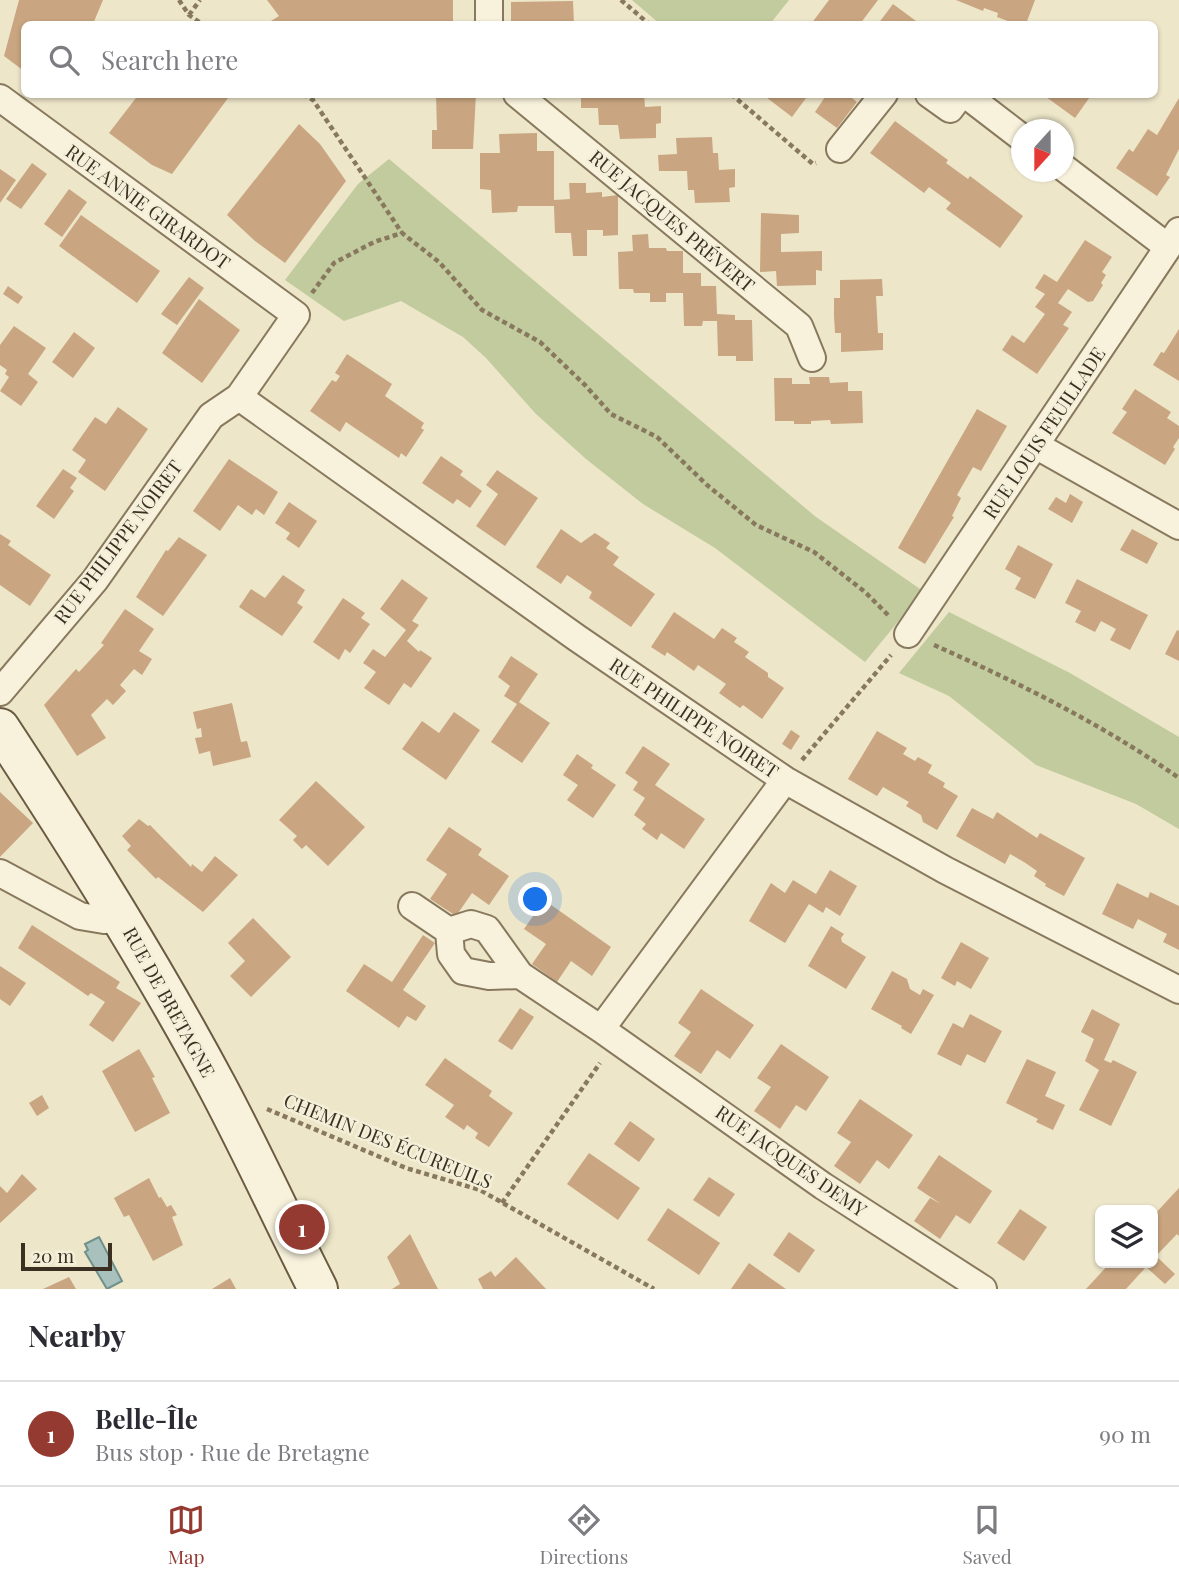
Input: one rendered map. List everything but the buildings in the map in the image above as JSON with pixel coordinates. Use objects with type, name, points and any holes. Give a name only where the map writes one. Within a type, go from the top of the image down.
[{"type":"main road","name":"RUE DE BRETAGNE","points":[[0,728],[81,851],[218,1088],[318,1289]]},
{"type":"street","points":[[489,0],[489,21]]},
{"type":"street","name":"RUE ANNIE GIRARDOT","points":[[0,98],[296,315]]},
{"type":"street","name":"RUE JACQUES PRÉVERT","points":[[522,98],[799,326],[812,358]]},
{"type":"street","points":[[840,149],[881,98]]},
{"type":"street","points":[[935,98],[950,109],[960,98]]},
{"type":"street","points":[[969,98],[1011,129]]},
{"type":"street","points":[[1074,175],[1174,239]]},
{"type":"street","name":"RUE LOUIS FEUILLADE","points":[[908,634],[1174,239]]},
{"type":"street","name":"RUE PHILIPPE NOIRET","points":[[0,692],[94,580],[211,416],[239,397],[296,315]]},
{"type":"street","name":"RUE PHILIPPE NOIRET","points":[[239,397],[554,622],[785,780],[945,870],[1179,990]]},
{"type":"street","points":[[1037,446],[1179,526]]},
{"type":"street","points":[[608,1035],[785,780]]},
{"type":"street","points":[[0,873],[80,916],[104,920],[122,919]]},
{"type":"street","points":[[412,906],[449,931],[451,954],[463,971],[489,976],[520,975]]},
{"type":"street","name":"RUE JACQUES DEMY","points":[[449,931],[471,924],[487,929],[520,975],[823,1186],[983,1289]]},
{"type":"path","points":[[179,0],[189,15],[198,21]]},
{"type":"path","points":[[189,15],[200,0]]},
{"type":"path","points":[[621,0],[646,21]]},
{"type":"path","points":[[310,98],[402,233],[439,262],[482,310],[540,342],[611,414],[657,438],[707,485],[756,525],[814,552],[864,592],[908,634],[980,666],[1102,727],[1179,778]]},
{"type":"path","points":[[736,98],[813,164],[840,149]]},
{"type":"path","points":[[296,315],[334,263],[374,242],[402,233]]},
{"type":"path","points":[[785,780],[908,634]]},
{"type":"path","points":[[502,1203],[608,1035]]},
{"type":"path","name":"CHEMIN DES ÉCUREUILS","points":[[218,1088],[407,1167],[480,1190],[654,1289]]},
{"type":"green space","points":[[632,0],[789,0],[772,21],[656,21]]},
{"type":"green space","points":[[389,159],[816,517],[923,591],[865,662],[715,548],[643,504],[586,459],[536,414],[486,358],[463,337],[401,301],[344,321],[285,280],[358,184]]},
{"type":"green space","points":[[949,612],[1070,673],[1179,737],[1179,829],[1136,804],[1036,765],[949,696],[899,673]]},
{"type":"water","points":[[99,1237],[122,1281],[107,1289],[85,1252],[88,1250],[85,1244]]},
{"type":"place","name":"Belle-Île","points":[[302,1227]]}]
